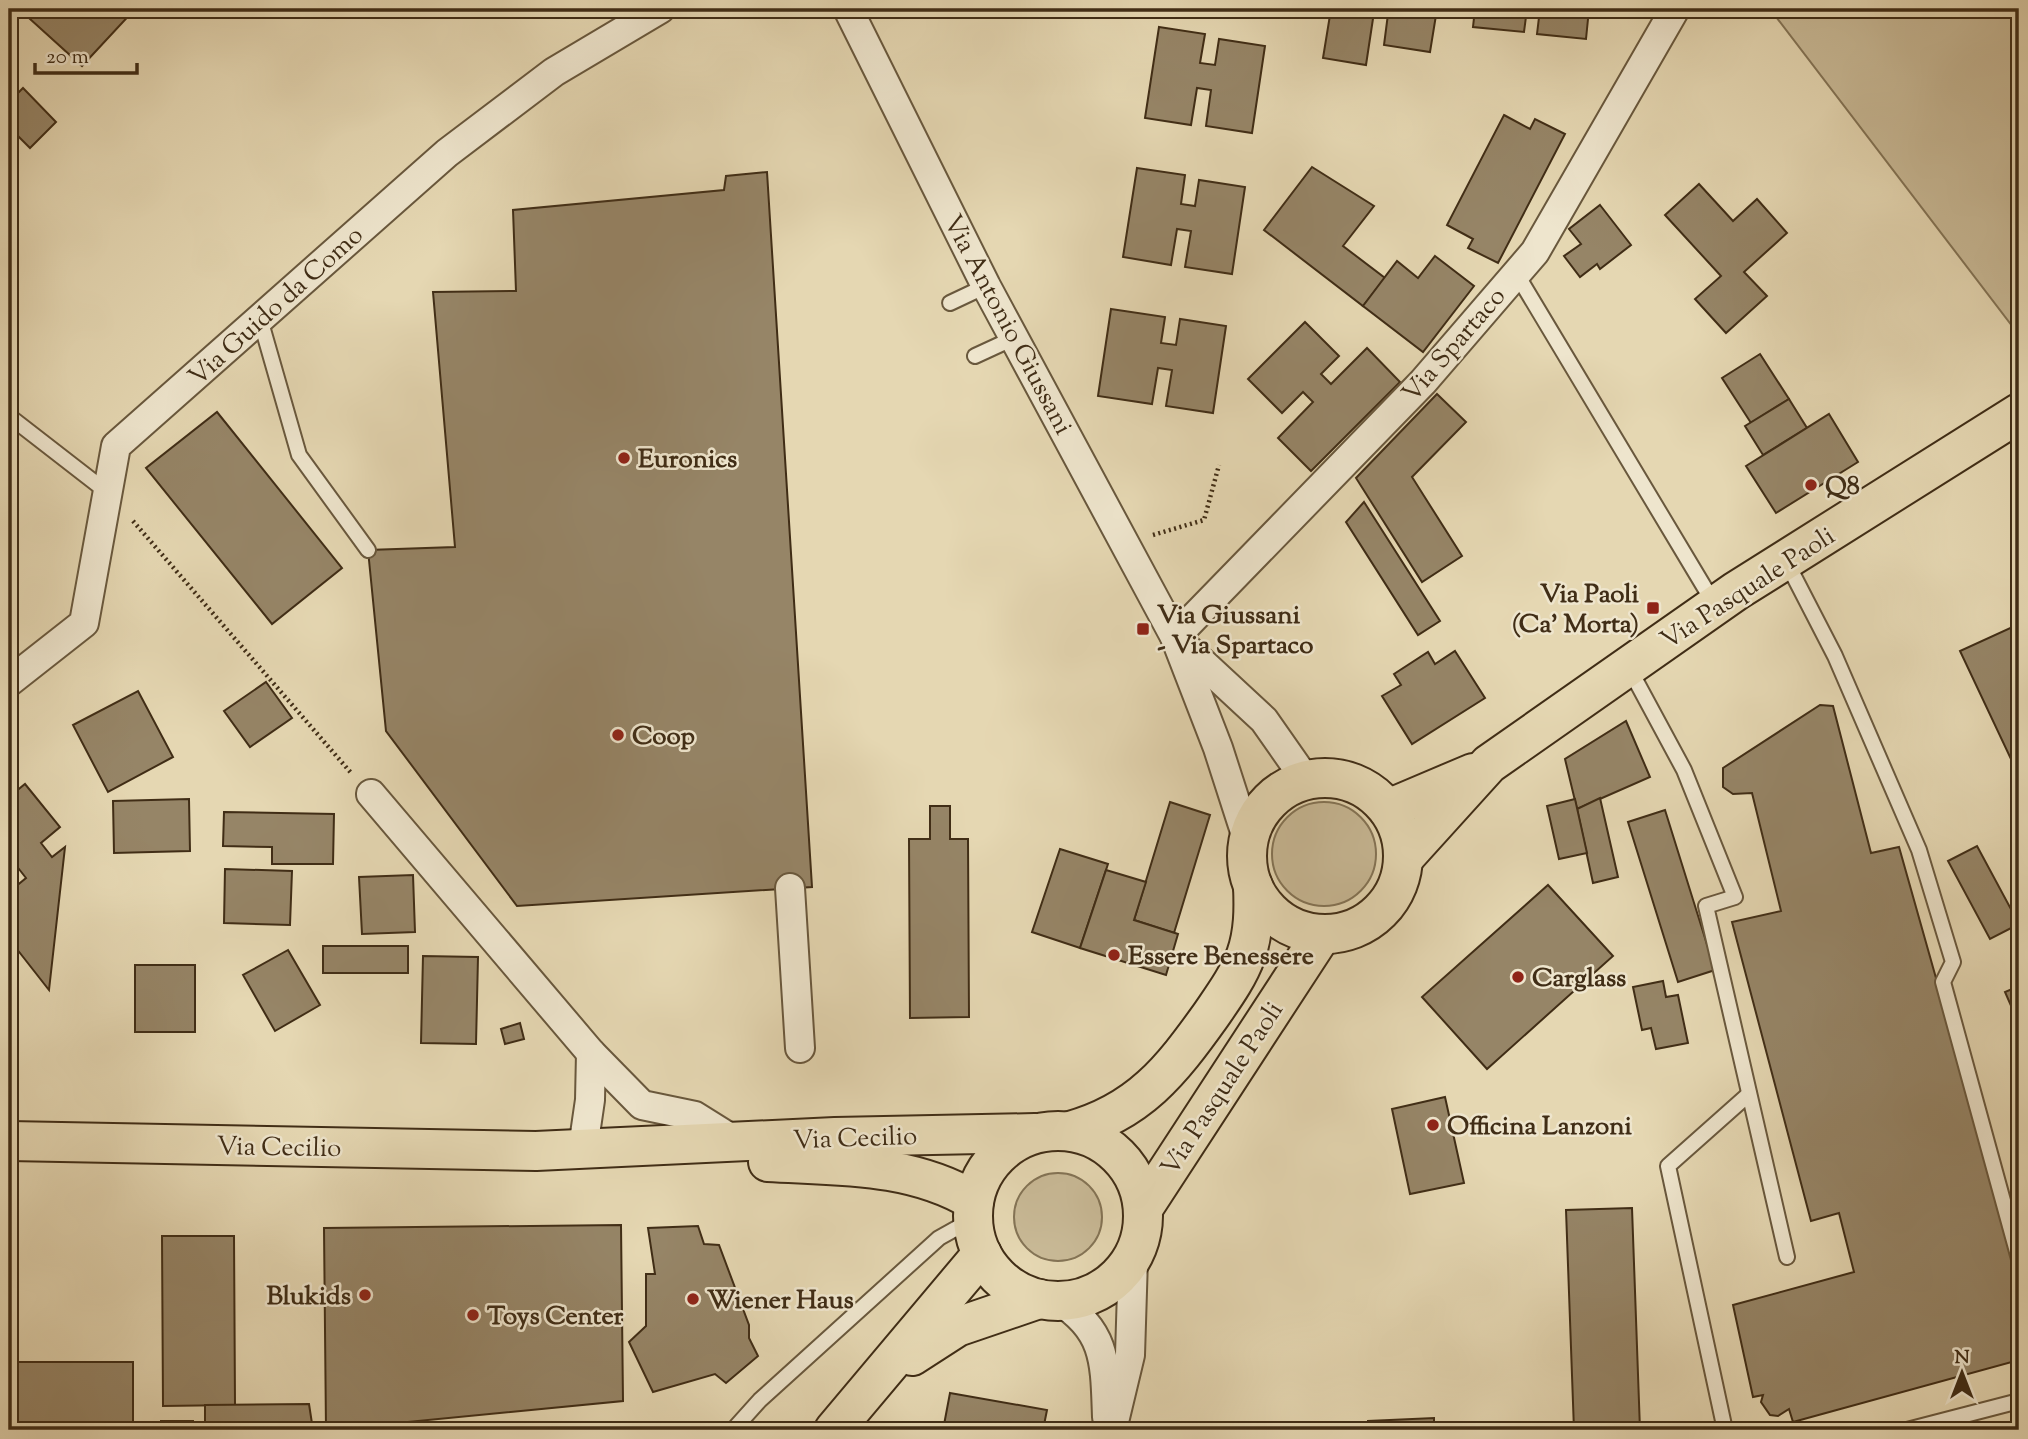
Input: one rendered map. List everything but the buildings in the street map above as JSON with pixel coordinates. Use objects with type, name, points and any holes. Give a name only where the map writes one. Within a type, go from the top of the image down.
[{"type":"main road","name":"Via Pasquale Paoli","points":[[1388,809],[1480,770],[1715,606],[2019,414]]},
{"type":"main road","name":"Via Pasquale Paoli","points":[[1403,859],[1480,770]]},
{"type":"main road","points":[[1324,778],[1355,783],[1379,798],[1388,809],[1402,839],[1403,859],[1397,886],[1387,903],[1373,917],[1341,932],[1322,934],[1285,924],[1262,902],[1253,886],[1247,866],[1248,841],[1252,827],[1269,801],[1292,784],[1324,778]]},
{"type":"main road","name":"Via Pasquale Paoli","points":[[1053,1132],[1099,1123],[1138,1101],[1167,1073],[1224,997],[1246,955],[1252,933],[1253,886]]},
{"type":"main road","name":"Via Pasquale Paoli","points":[[1144,1207],[1322,934]]},
{"type":"main road","points":[[834,1430],[884,1374],[976,1225],[990,1163],[1011,1145],[1053,1132],[1097,1140],[1120,1157],[1136,1180],[1144,1207],[1142,1233],[1133,1259],[1117,1278],[1096,1293],[1049,1300],[957,1327],[884,1374]]},
{"type":"main road","name":"Via Cecilio","points":[[566,1149],[1053,1132]]},
{"type":"main road","name":"Via Cecilio","points":[[9,1141],[566,1149],[886,1170],[933,1180],[976,1225]]},
{"type":"main road","points":[[976,1225],[990,1267],[1012,1287],[1049,1300]]},
{"type":"street","name":"Via Guido da Como","points":[[9,682],[84,623],[116,446],[447,153],[554,72],[660,9]]},
{"type":"street","name":"Via Antonio Giussani","points":[[848,9],[986,286],[1175,637],[1218,748],[1248,841]]},
{"type":"street","name":"Via Spartaco","points":[[1175,637],[1423,382],[1535,252],[1675,9]]},
{"type":"street","name":"Via Antonio Giussani","points":[[1175,637],[1264,720],[1306,780]]},
{"type":"street","points":[[370,794],[591,1053],[642,1105],[695,1116],[735,1141]]},
{"type":"street","points":[[790,888],[800,1048]]},
{"type":"street","points":[[566,1149],[590,1100],[591,1053]]},
{"type":"street","points":[[1110,1430],[1130,1355],[1133,1259]]},
{"type":"street","points":[[1049,1300],[1082,1315],[1096,1334],[1110,1430]]},
{"type":"lane","points":[[1516,273],[1715,606]]},
{"type":"lane","points":[[950,303],[986,286]]},
{"type":"lane","points":[[260,319],[299,455],[368,550]]},
{"type":"lane","points":[[975,356],[1014,338]]},
{"type":"lane","points":[[9,416],[107,492]]},
{"type":"lane","points":[[1786,560],[1835,656],[1919,850],[1953,962],[1943,982],[2019,1259]]},
{"type":"lane","points":[[1628,666],[1684,770],[1735,897],[1706,905],[1787,1258]]},
{"type":"lane","points":[[1725,1430],[1668,1166],[1749,1094]]},
{"type":"lane","points":[[733,1430],[760,1400],[939,1238],[976,1225]]},
{"type":"lane","points":[[1907,1430],[2019,1401]]},
{"type":"path","points":[[1125,544],[1204,520],[1219,465]]},
{"type":"path","points":[[107,492],[370,794]]},
{"type":"shaded area","points":[[1770,9],[2019,9],[2019,335]]},
{"type":"shaded area","points":[[1324,802],[1344,806],[1361,817],[1372,834],[1376,854],[1372,874],[1361,891],[1344,902],[1324,906],[1304,902],[1287,891],[1276,874],[1272,854],[1276,834],[1287,817],[1304,806]]},
{"type":"shaded area","points":[[1058,1173],[1075,1176],[1089,1186],[1099,1200],[1102,1217],[1099,1234],[1089,1248],[1075,1258],[1058,1261],[1041,1258],[1027,1248],[1017,1234],[1014,1217],[1017,1200],[1027,1186],[1041,1176]]},
{"type":"place","name":"Euronics","points":[[624,458]]},
{"type":"place","name":"Q8","points":[[1811,485]]},
{"type":"place","name":"Via Paoli (Ca' Morta)","points":[[1653,608]]},
{"type":"place","name":"Via Giussani - Via Spartaco","points":[[1143,629]]},
{"type":"place","name":"Coop","points":[[618,735]]},
{"type":"place","name":"Essere Benessere","points":[[1114,955]]},
{"type":"place","name":"Carglass","points":[[1518,977]]},
{"type":"place","name":"Officina Lanzoni","points":[[1433,1125]]},
{"type":"place","name":"Blukids","points":[[365,1295]]},
{"type":"place","name":"Wiener Haus","points":[[693,1299]]},
{"type":"place","name":"Toys Center","points":[[473,1315]]}]
